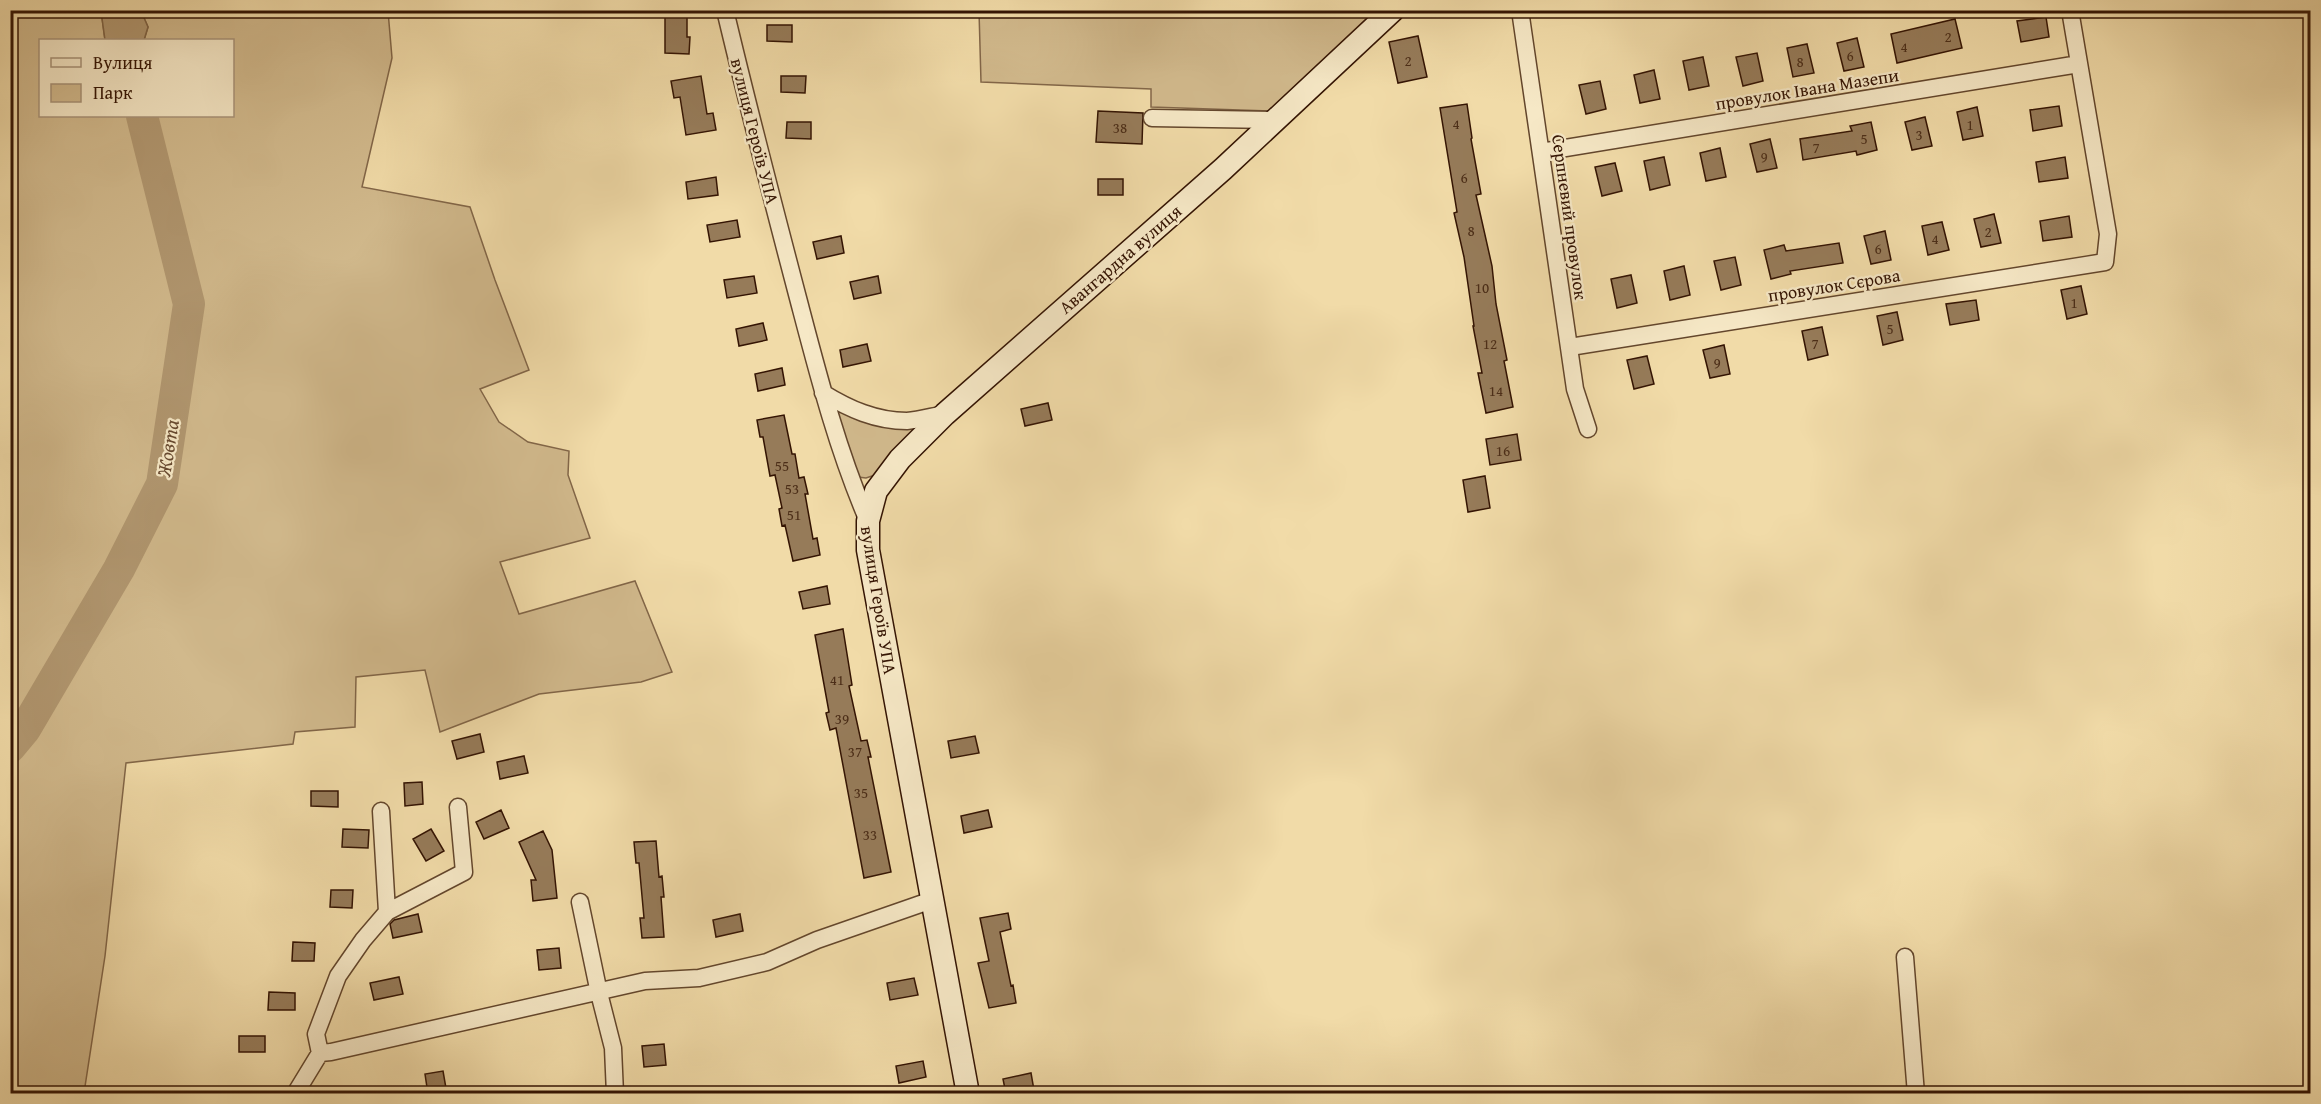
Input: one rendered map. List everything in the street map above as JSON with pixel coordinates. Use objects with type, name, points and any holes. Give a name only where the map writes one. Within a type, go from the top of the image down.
[{"type":"street","name":"вулиця Героїв УПА","points":[[725,10],[823,393],[848,476],[867,521],[868,550],[969,1094]]},
{"type":"street","name":"Авангардна вулиця","points":[[867,521],[876,491],[900,459],[945,414],[1214,177],[1393,10]]},
{"type":"street","name":"Серпневий провулок","points":[[1520,10],[1575,389],[1588,429]]},
{"type":"street","points":[[2070,10],[2079,64]]},
{"type":"street","name":"провулок Івана Мазепи","points":[[1541,152],[2079,64]]},
{"type":"street","name":"провулок Сєрова","points":[[1570,347],[2105,262],[2108,234],[2079,64]]},
{"type":"street","points":[[1152,118],[1274,120]]},
{"type":"street","points":[[823,393],[849,408],[877,418],[908,421],[945,414]]},
{"type":"street","points":[[295,1094],[320,1053],[316,1034],[338,976],[363,940],[387,912],[464,872],[458,807]]},
{"type":"street","points":[[381,811],[387,912]]},
{"type":"street","points":[[320,1053],[645,981],[699,978],[767,962],[817,940],[932,900]]},
{"type":"street","points":[[580,902],[613,1048],[615,1094]]},
{"type":"street","points":[[1905,957],[1916,1094]]},
{"type":"green space","points":[[10,11],[101,11],[105,39],[39,39],[39,117],[234,117],[234,39],[144,39],[148,27],[141,11],[388,11],[392,58],[362,187],[470,207],[529,370],[480,389],[499,422],[528,442],[569,451],[568,475],[590,538],[500,562],[519,614],[635,581],[672,672],[641,682],[539,694],[440,732],[425,670],[356,677],[355,727],[295,732],[293,744],[126,763],[105,956],[84,1093],[11,1093]]},
{"type":"green space","points":[[979,11],[1382,11],[1270,111],[1151,107],[1151,89],[981,82]]},
{"type":"green space","points":[[831,404],[922,423],[875,475],[866,478],[858,477]]},
{"type":"shaded area","points":[[101,11],[141,11],[148,27],[144,39],[105,39]]},
{"type":"building","points":[[665,10],[687,10],[689,54],[665,53]]},
{"type":"building","points":[[2046,17],[2049,37],[2021,42],[2017,21]]},
{"type":"building","points":[[1955,19],[1962,48],[1897,63],[1891,34]]},
{"type":"building","points":[[767,25],[792,25],[792,42],[767,41]]},
{"type":"building","points":[[1418,36],[1427,77],[1398,83],[1389,42]]},
{"type":"building","points":[[1857,38],[1864,67],[1844,71],[1837,43]]},
{"type":"building","points":[[1807,44],[1814,73],[1793,77],[1787,48]]},
{"type":"building","points":[[1757,53],[1763,81],[1743,86],[1736,57]]},
{"type":"building","points":[[1703,57],[1709,86],[1689,90],[1683,61]]},
{"type":"building","points":[[1654,70],[1660,99],[1640,103],[1634,75]]},
{"type":"building","points":[[701,76],[707,114],[713,113],[716,130],[686,135],[680,97],[674,98],[671,81]]},
{"type":"building","points":[[781,76],[806,76],[805,93],[781,92]]},
{"type":"building","points":[[1600,81],[1606,109],[1586,114],[1579,85]]},
{"type":"building","points":[[1467,104],[1481,194],[1476,195],[1492,266],[1496,304],[1507,360],[1504,361],[1513,407],[1486,413],[1478,373],[1482,373],[1464,257],[1454,213],[1457,212],[1440,108]]},
{"type":"building","points":[[2059,106],[2062,126],[2033,131],[2030,110]]},
{"type":"building","points":[[1977,107],[1983,136],[1963,140],[1957,112]]},
{"type":"building","points":[[1098,111],[1143,113],[1142,144],[1096,142]]},
{"type":"building","points":[[1925,117],[1932,146],[1912,150],[1905,122]]},
{"type":"building","points":[[787,122],[811,122],[811,139],[786,138]]},
{"type":"building","points":[[1871,122],[1877,150],[1857,155],[1856,151],[1803,160],[1800,139],[1852,131],[1850,126]]},
{"type":"building","points":[[1770,139],[1777,168],[1757,172],[1750,144]]},
{"type":"building","points":[[1720,148],[1726,177],[1706,181],[1700,153]]},
{"type":"building","points":[[1664,157],[1670,185],[1650,190],[1644,161]]},
{"type":"building","points":[[2065,157],[2068,178],[2039,182],[2036,162]]},
{"type":"building","points":[[1615,163],[1622,191],[1602,196],[1595,167]]},
{"type":"building","points":[[716,177],[718,195],[688,199],[686,182]]},
{"type":"building","points":[[1098,179],[1123,179],[1123,195],[1098,195]]},
{"type":"building","points":[[1994,214],[2001,243],[1981,247],[1974,219]]},
{"type":"building","points":[[2069,216],[2072,237],[2043,241],[2040,221]]},
{"type":"building","points":[[737,220],[740,237],[710,242],[707,225]]},
{"type":"building","points":[[1942,222],[1949,250],[1928,255],[1922,226]]},
{"type":"building","points":[[1885,231],[1891,260],[1871,264],[1864,236]]},
{"type":"building","points":[[841,236],[844,253],[817,259],[813,242]]},
{"type":"building","points":[[1839,243],[1843,263],[1790,271],[1791,274],[1771,279],[1764,250],[1784,245],[1786,251]]},
{"type":"building","points":[[1735,257],[1741,285],[1721,290],[1714,261]]},
{"type":"building","points":[[1684,266],[1690,295],[1670,300],[1664,271]]},
{"type":"building","points":[[1631,275],[1637,303],[1617,308],[1611,279]]},
{"type":"building","points":[[754,276],[757,293],[727,298],[724,280]]},
{"type":"building","points":[[878,276],[881,293],[854,299],[850,282]]},
{"type":"building","points":[[2081,286],[2087,314],[2067,319],[2061,290]]},
{"type":"building","points":[[1976,300],[1979,320],[1950,325],[1946,304]]},
{"type":"building","points":[[1897,312],[1903,340],[1883,345],[1877,316]]},
{"type":"building","points":[[763,323],[767,340],[739,346],[736,329]]},
{"type":"building","points":[[1822,327],[1828,355],[1808,360],[1802,331]]},
{"type":"building","points":[[867,344],[871,361],[843,367],[840,350]]},
{"type":"building","points":[[1724,345],[1730,374],[1710,378],[1703,350]]},
{"type":"building","points":[[1647,356],[1654,384],[1634,389],[1627,360]]},
{"type":"building","points":[[782,368],[785,385],[758,391],[755,374]]},
{"type":"building","points":[[1048,403],[1052,420],[1025,426],[1021,409]]},
{"type":"building","points":[[784,415],[799,478],[804,477],[813,539],[817,538],[820,555],[793,561],[785,525],[782,526],[779,509],[782,508],[775,475],[770,476],[763,437],[760,437],[757,420]]},
{"type":"building","points":[[1517,434],[1521,460],[1490,465],[1486,439]]},
{"type":"building","points":[[1485,476],[1490,508],[1468,512],[1463,480]]},
{"type":"building","points":[[827,586],[830,604],[803,609],[799,592]]},
{"type":"building","points":[[843,629],[852,685],[849,686],[861,741],[867,740],[871,757],[868,757],[891,872],[864,878],[836,728],[830,730],[826,713],[829,712],[815,635]]},
{"type":"building","points":[[480,734],[484,752],[457,759],[452,741]]},
{"type":"building","points":[[975,736],[979,753],[951,758],[948,741]]},
{"type":"building","points":[[524,756],[528,773],[500,779],[497,762]]},
{"type":"building","points":[[422,782],[423,804],[405,806],[404,783]]},
{"type":"building","points":[[311,791],[338,791],[338,807],[311,806]]},
{"type":"building","points":[[501,810],[509,828],[484,839],[476,822]]},
{"type":"building","points":[[988,810],[992,827],[964,833],[961,816]]},
{"type":"building","points":[[343,829],[369,830],[368,848],[342,847]]},
{"type":"building","points":[[431,829],[444,851],[426,861],[413,839]]},
{"type":"building","points":[[543,831],[552,850],[557,898],[533,901],[531,880],[536,880],[519,842]]},
{"type":"building","points":[[656,841],[659,877],[662,876],[664,897],[661,897],[664,937],[642,938],[640,918],[644,918],[639,863],[636,863],[634,842]]},
{"type":"building","points":[[331,890],[353,890],[352,908],[330,907]]},
{"type":"building","points":[[1008,913],[1011,929],[1000,932],[1016,1003],[989,1008],[978,963],[989,961],[980,918]]},
{"type":"building","points":[[418,914],[422,932],[393,938],[390,924],[394,920]]},
{"type":"building","points":[[740,914],[743,931],[716,937],[713,920]]},
{"type":"building","points":[[293,942],[315,943],[314,961],[292,961]]},
{"type":"building","points":[[559,948],[561,968],[539,970],[537,950]]},
{"type":"building","points":[[399,977],[403,994],[374,1000],[370,983]]},
{"type":"building","points":[[914,978],[918,995],[890,1000],[887,983]]},
{"type":"building","points":[[269,992],[295,993],[295,1010],[268,1010]]},
{"type":"building","points":[[239,1036],[265,1036],[265,1052],[239,1052]]},
{"type":"building","points":[[664,1044],[666,1065],[644,1067],[642,1046]]},
{"type":"building","points":[[923,1061],[926,1077],[899,1083],[896,1066]]},
{"type":"building","points":[[443,1071],[447,1094],[428,1094],[425,1074]]},
{"type":"building","points":[[1031,1073],[1034,1090],[1006,1094],[1003,1079]]},
{"type":"waterway","name":"Жовта","points":[[10,747],[25,729],[119,569],[162,484],[189,304],[142,117]]}]
